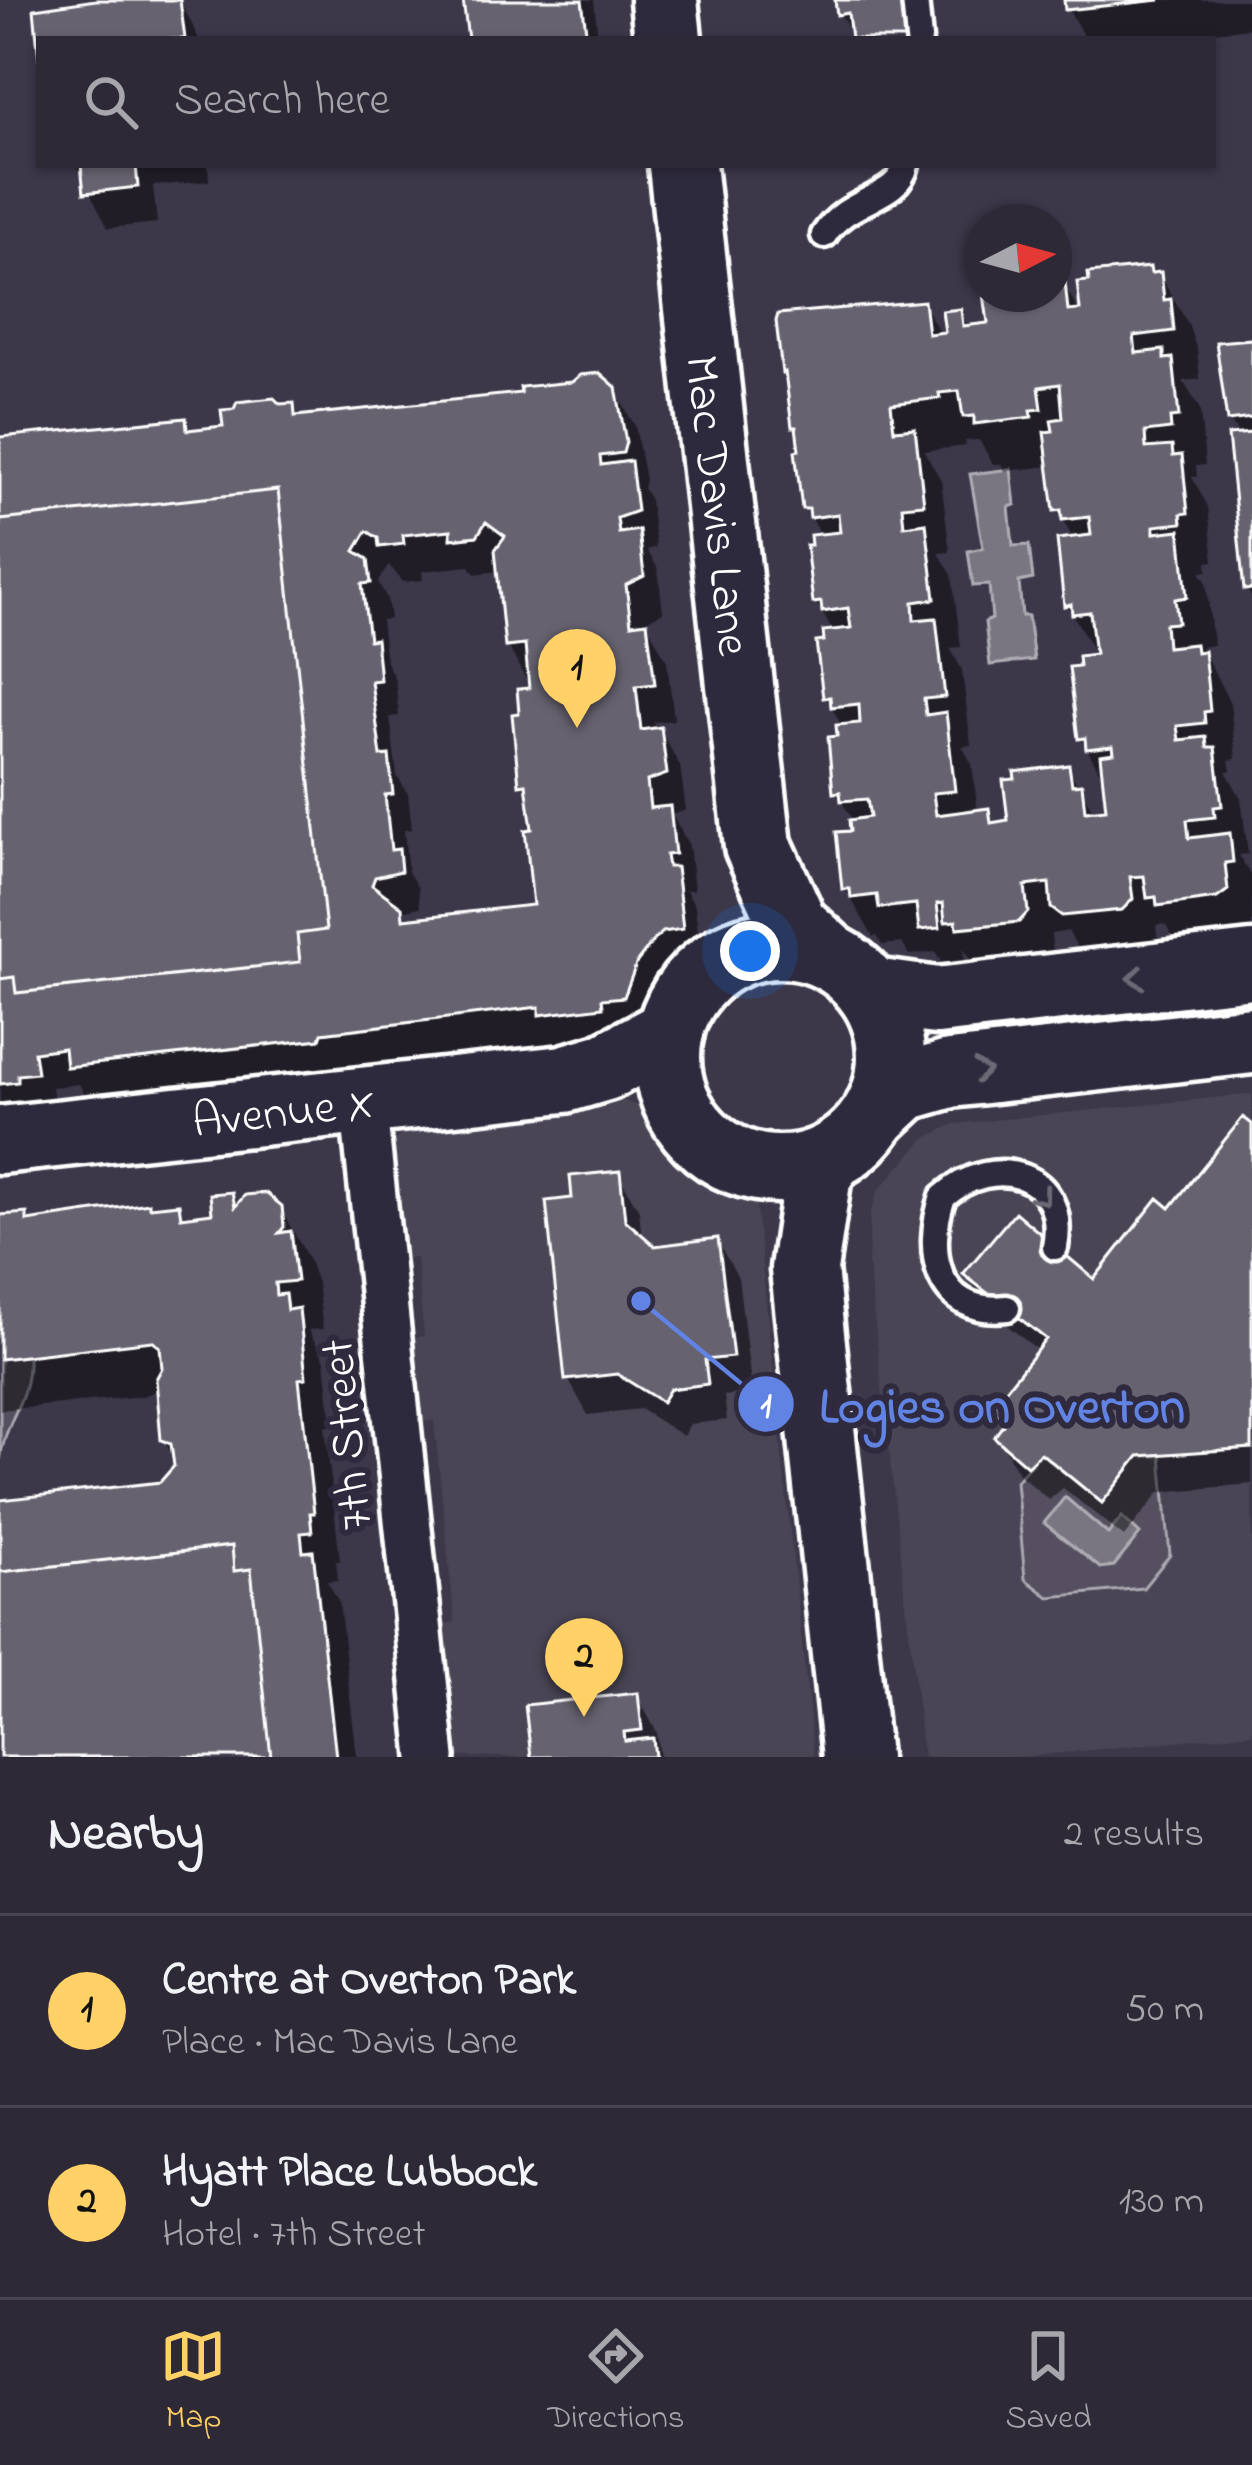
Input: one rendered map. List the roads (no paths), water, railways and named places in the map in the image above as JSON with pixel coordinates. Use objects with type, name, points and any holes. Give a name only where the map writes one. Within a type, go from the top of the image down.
[{"type":"street","points":[[664,0],[668,36]]},
{"type":"street","name":"Mac Davis Lane","points":[[682,168],[758,846]]},
{"type":"street","points":[[758,846],[741,926],[679,1006],[667,1060],[671,1090],[683,1116],[707,1144],[740,1163],[769,1192],[804,1269]]},
{"type":"street","points":[[758,846],[794,925],[849,974],[890,1040],[887,1090],[878,1113]]},
{"type":"street","points":[[714,965],[750,948],[790,944],[849,974],[937,1000],[1252,965]]},
{"type":"street","name":"Avenue X","points":[[0,1141],[564,1079],[605,1066],[670,1032]]},
{"type":"street","points":[[740,1163],[770,1170],[829,1159],[857,1140],[905,1087],[950,1074],[1252,1040]]},
{"type":"street","name":"Avenue X","points":[[564,1079],[649,1093],[683,1116]]},
{"type":"street","name":"7th Street","points":[[363,1101],[432,1757]]},
{"type":"street","points":[[829,1159],[818,1174],[804,1269],[856,1757]]},
{"type":"lane","points":[[915,0],[919,36]]},
{"type":"lane","points":[[824,235],[845,210],[895,187],[905,168]]},
{"type":"lane","points":[[1007,1308],[976,1307],[946,1284],[932,1244],[944,1197],[977,1174],[1018,1174],[1047,1197],[1058,1233],[1055,1247]]},
{"type":"place","name":"Centre at Overton Park","points":[[577,728]]},
{"type":"place","name":"Logies on Overton","points":[[641,1301]]},
{"type":"place","name":"Hyatt Place Lubbock","points":[[584,1717]]}]
